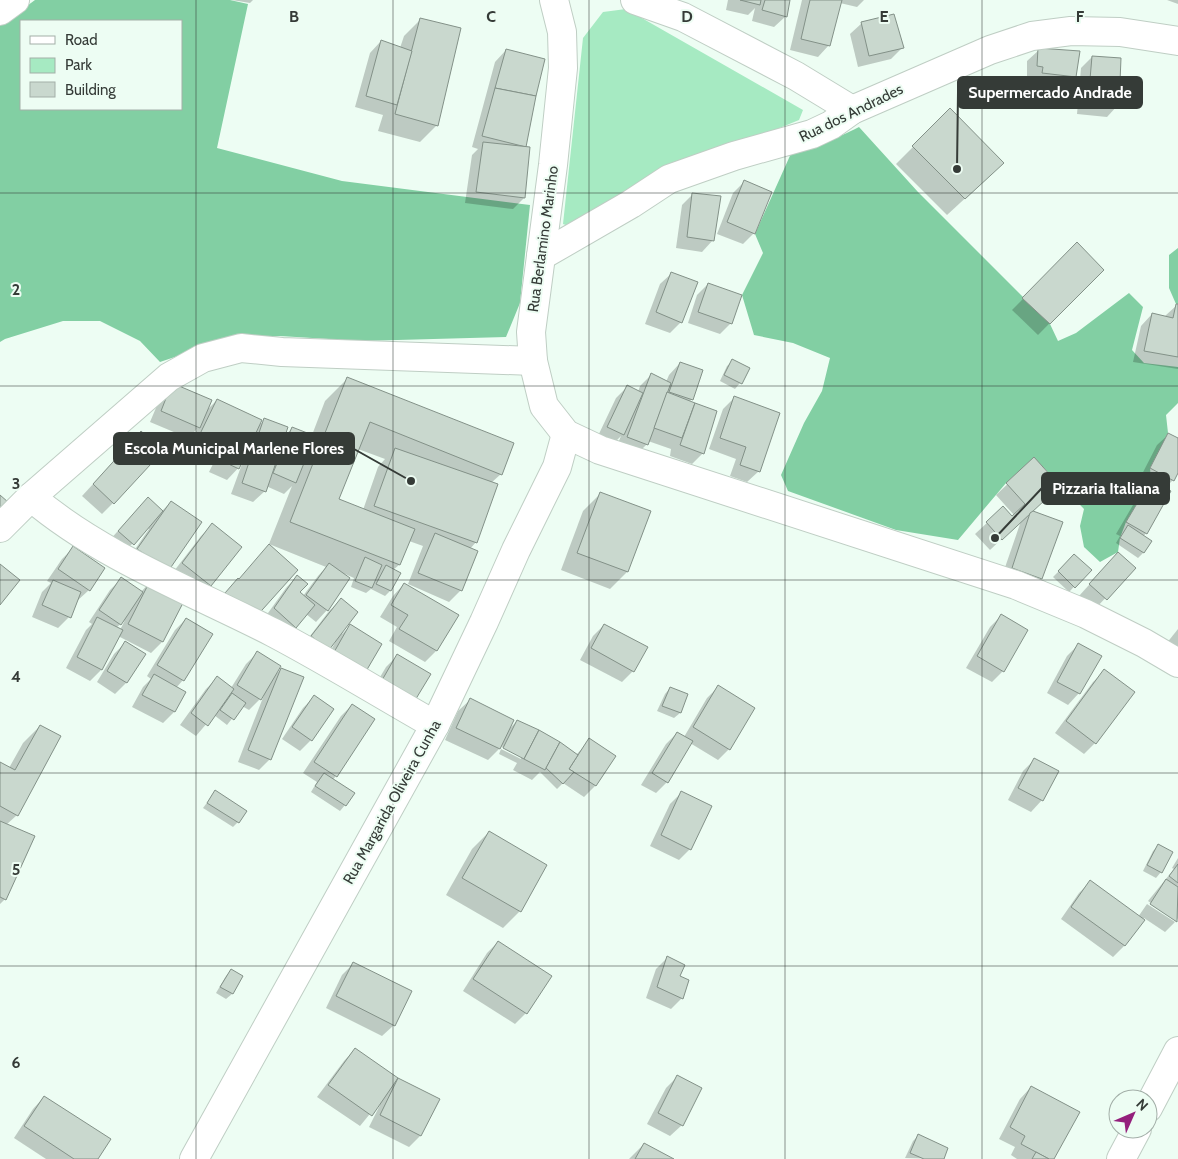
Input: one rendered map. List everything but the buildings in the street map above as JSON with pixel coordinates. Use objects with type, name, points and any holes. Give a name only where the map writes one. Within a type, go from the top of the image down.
[{"type":"street","points":[[0,11],[15,0]]},
{"type":"street","name":"Rua Berlamino Marinho","points":[[554,0],[562,32],[563,68],[553,165],[531,332],[534,361],[544,406],[566,434],[600,450],[1016,585],[1086,614],[1144,642],[1178,663]]},
{"type":"street","points":[[642,1],[683,17],[796,76],[852,110]]},
{"type":"street","name":"Rua dos Andrades","points":[[541,256],[632,204],[669,179],[734,156],[812,134],[852,110],[990,50],[1032,36],[1071,31],[1120,32],[1178,42]]},
{"type":"street","points":[[0,528],[31,497],[169,377],[203,358],[242,348],[282,352],[534,361]]},
{"type":"street","name":"Rua Margarida Oliveira Cunha","points":[[194,1159],[435,726],[516,550],[557,467],[566,434]]},
{"type":"street","points":[[31,497],[52,516],[123,558],[276,634],[435,726]]},
{"type":"street","points":[[1158,1090],[1177,1056]]},
{"type":"street","points":[[1121,1159],[1132,1139]]},
{"type":"green space","points":[[35,0],[230,0],[248,4],[217,148],[342,181],[530,205],[520,303],[506,337],[361,341],[280,336],[225,340],[160,362],[140,341],[100,321],[63,321],[0,342],[0,26]]},
{"type":"green space","points":[[626,9],[803,110],[799,120],[765,134],[571,227],[563,224],[583,38],[603,12]]},
{"type":"green space","points":[[859,127],[918,192],[1050,324],[1058,341],[1076,333],[1129,293],[1143,307],[1132,350],[1144,363],[1178,367],[1178,403],[1166,415],[1168,433],[1150,468],[1151,480],[1126,522],[1120,538],[1118,552],[1100,562],[1084,547],[1080,526],[1084,509],[1034,458],[1006,483],[958,540],[896,530],[788,491],[781,475],[804,423],[822,391],[830,358],[793,343],[754,335],[742,295],[763,253],[755,234],[793,149],[827,141]]},
{"type":"green space","points":[[1178,248],[1178,304],[1176,304],[1169,288],[1169,255]]},
{"type":"place","name":"Supermercado Andrade","points":[[957,169]]},
{"type":"place","name":"Escola Municipal Marlene Flores","points":[[411,481]]},
{"type":"place","name":"Pizzaria Italiana","points":[[995,538]]}]
